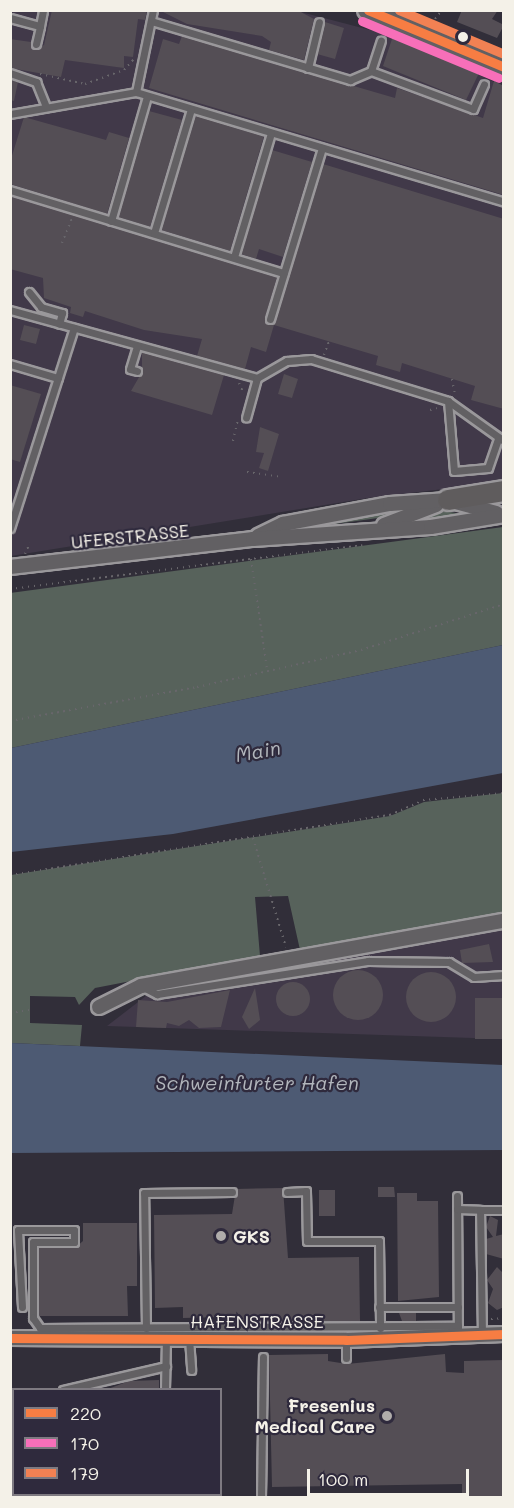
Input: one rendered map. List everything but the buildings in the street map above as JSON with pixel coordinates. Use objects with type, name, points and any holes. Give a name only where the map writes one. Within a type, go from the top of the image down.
[{"type":"main road","points":[[367,10],[504,67]]},
{"type":"main road","points":[[448,500],[504,491]]},
{"type":"street","name":"UFERSTRASSE","points":[[253,539],[283,524],[371,506],[448,500],[504,514]]},
{"type":"street","name":"UFERSTRASSE","points":[[380,527],[448,500]]},
{"type":"street","name":"UFERSTRASSE","points":[[10,567],[253,539],[380,527],[408,529],[504,514]]},
{"type":"street","points":[[99,1007],[141,986],[212,980],[290,959],[504,921]]},
{"type":"street","name":"HAFENSTRASSE","points":[[10,1338],[346,1340],[431,1339],[458,1331],[482,1335],[504,1334]]},
{"type":"lane","points":[[36,44],[44,10]]},
{"type":"lane","points":[[136,92],[153,10]]},
{"type":"lane","points":[[10,18],[40,26]]},
{"type":"lane","points":[[151,21],[350,80],[371,71],[473,109],[484,84]]},
{"type":"lane","points":[[308,68],[319,22]]},
{"type":"lane","points":[[371,71],[381,41]]},
{"type":"lane","points":[[10,73],[36,82],[46,107]]},
{"type":"lane","points":[[10,114],[136,92],[504,202]]},
{"type":"lane","points":[[111,220],[147,96]]},
{"type":"lane","points":[[154,233],[191,109]]},
{"type":"lane","points":[[234,257],[271,133]]},
{"type":"lane","points":[[270,319],[322,148]]},
{"type":"lane","points":[[10,190],[284,273]]},
{"type":"lane","points":[[29,292],[41,307],[62,313],[59,324]]},
{"type":"lane","points":[[10,310],[257,378],[303,357],[448,400],[501,440],[488,468],[454,471],[448,400]]},
{"type":"lane","points":[[10,528],[74,328]]},
{"type":"lane","points":[[137,346],[130,369],[137,371]]},
{"type":"lane","points":[[10,364],[58,378]]},
{"type":"lane","points":[[242,417],[257,378]]},
{"type":"lane","points":[[212,980],[368,961],[449,962],[474,978],[504,975]]},
{"type":"lane","points":[[287,1191],[306,1191],[307,1241],[379,1241],[380,1328]]},
{"type":"lane","points":[[146,1328],[144,1193],[232,1192]]},
{"type":"lane","points":[[22,1307],[14,1239],[18,1230],[74,1230],[74,1242],[33,1242],[33,1318],[40,1328],[380,1328],[458,1331],[457,1196]]},
{"type":"lane","points":[[457,1209],[504,1210]]},
{"type":"lane","points":[[480,1210],[482,1335]]},
{"type":"lane","points":[[379,1307],[458,1308]]},
{"type":"lane","points":[[189,1338],[191,1370]]},
{"type":"lane","points":[[165,1388],[166,1339]]},
{"type":"lane","points":[[346,1340],[346,1358]]},
{"type":"lane","points":[[261,1497],[262,1357]]},
{"type":"lane","points":[[66,1388],[95,1378],[166,1366]]},
{"type":"path","points":[[435,19],[442,10]]},
{"type":"path","points":[[36,73],[85,84],[124,70],[138,51]]},
{"type":"path","points":[[62,243],[74,209]]},
{"type":"path","points":[[323,358],[329,341]]},
{"type":"path","points":[[446,389],[452,380],[455,395]]},
{"type":"path","points":[[430,410],[440,407]]},
{"type":"path","points":[[233,441],[242,417]]},
{"type":"path","points":[[247,472],[282,477]]},
{"type":"path","points":[[10,589],[364,544]]},
{"type":"path","points":[[251,559],[267,670]]},
{"type":"path","points":[[10,721],[360,650],[504,604]]},
{"type":"path","points":[[10,875],[390,815],[423,800],[504,793]]},
{"type":"path","points":[[253,837],[290,959]]},
{"type":"path","points":[[10,1013],[30,1010]]},
{"type":"shaded area","points":[[10,11],[297,11],[393,36],[503,86],[503,482],[368,498],[11,556]]},
{"type":"shaded area","points":[[409,509],[378,518],[285,531],[366,512]]},
{"type":"shaded area","points":[[446,511],[470,516],[408,523]]},
{"type":"shaded area","points":[[503,527],[503,645],[11,748],[10,593]]},
{"type":"shaded area","points":[[503,793],[503,916],[300,950],[288,896],[255,897],[260,956],[95,988],[79,1005],[75,997],[30,996],[30,1023],[82,1025],[80,1046],[11,1043],[11,875],[390,816],[424,802]]},
{"type":"shaded area","points":[[503,929],[503,1039],[107,1026],[155,989]]},
{"type":"water","name":"Main","points":[[503,645],[503,773],[173,834],[11,852],[11,748]]},
{"type":"water","name":"Schweinfurter Hafen","points":[[11,1043],[503,1065],[503,1150],[11,1153]]},
{"type":"transit line","name":"220","points":[[368,10],[504,67]]},
{"type":"transit line","name":"179","points":[[399,10],[504,54]]},
{"type":"transit line","name":"170","points":[[362,21],[499,78]]},
{"type":"transit line","name":"220","points":[[10,1338],[346,1340],[504,1334]]},
{"type":"place","name":"GKS","points":[[221,1236]]},
{"type":"place","name":"Fresenius Medical Care","points":[[387,1416]]}]
